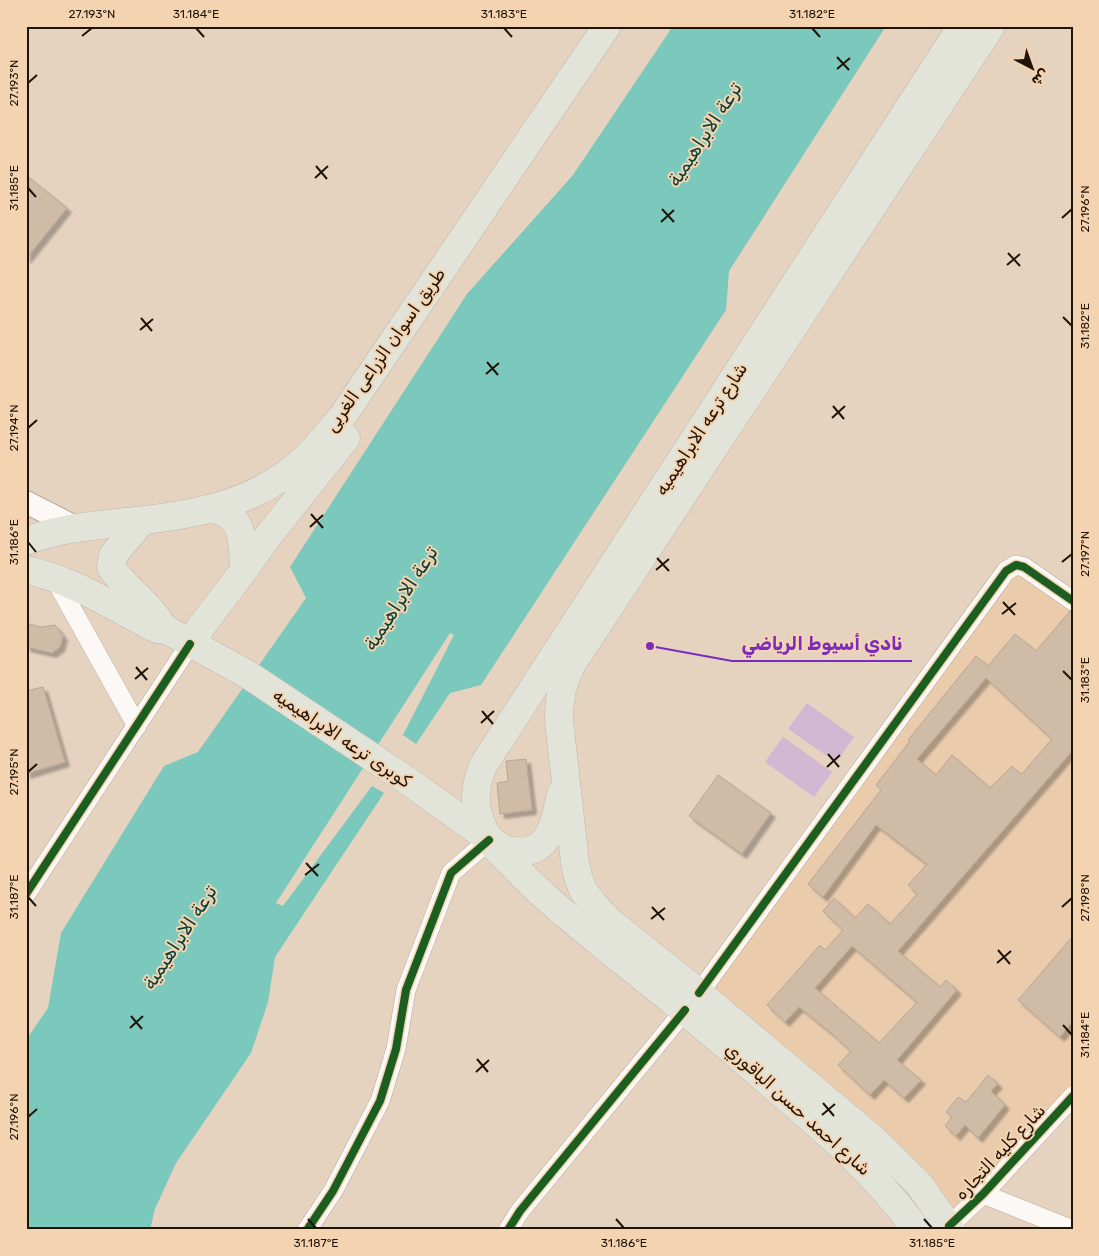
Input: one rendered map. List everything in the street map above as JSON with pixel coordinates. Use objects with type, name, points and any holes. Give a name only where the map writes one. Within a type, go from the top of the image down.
[{"type":"main road","name":"طريق اسوان الزراعى الغربى","points":[[26,541],[44,533],[142,521],[214,509],[246,498],[291,470],[308,455],[342,418],[607,26]]},
{"type":"main road","name":"طريق اسوان الزراعى الغربى","points":[[190,644],[265,540],[356,425],[622,26]]},
{"type":"main road","name":"شارع ترعه الابراهيميه","points":[[564,773],[559,700],[564,681],[574,662],[695,457],[962,26]]},
{"type":"main road","name":"شارع ترعه الابراهيميه","points":[[489,840],[477,814],[475,795],[476,783],[484,764],[991,26]]},
{"type":"main road","points":[[214,509],[229,516],[239,528],[243,542],[244,570]]},
{"type":"main road","points":[[142,521],[113,555],[111,567],[119,579],[156,615],[165,629],[190,644]]},
{"type":"main road","points":[[35,572],[83,590],[149,626],[165,629]]},
{"type":"main road","name":"كوبرى ترعه الابراهيميه","points":[[190,644],[247,674],[408,781],[489,840]]},
{"type":"main road","points":[[489,840],[503,849],[516,852],[529,851],[541,844],[550,835],[555,822],[564,773]]},
{"type":"main road","name":"شارع احمد حسن الباقوري","points":[[564,773],[575,862],[584,892],[610,922],[865,1168],[897,1202],[917,1230]]},
{"type":"main road","name":"شارع احمد حسن الباقوري","points":[[489,840],[558,910],[692,1002],[873,1139],[918,1184],[950,1228]]},
{"type":"main road","points":[[897,1202],[918,1184]]},
{"type":"street","points":[[27,504],[70,529]]},
{"type":"street","points":[[508,1230],[520,1211],[692,1002],[1006,571],[1016,565],[1024,567],[1073,601]]},
{"type":"street","points":[[35,572],[136,726]]},
{"type":"street","points":[[26,894],[190,644]]},
{"type":"street","points":[[307,1230],[333,1191],[380,1101],[396,1049],[406,990],[451,873],[489,840]]},
{"type":"street","name":"شارع كليه التجاره","points":[[950,1228],[1073,1096]]},
{"type":"street","points":[[983,1194],[1073,1230]]},
{"type":"path","points":[[391,747],[396,740],[476,783]]},
{"type":"shaded area","points":[[1010,568],[1073,601],[1073,1096],[949,1226],[699,993]]},
{"type":"shaded area","points":[[807,703],[854,737],[836,762],[788,729]]},
{"type":"shaded area","points":[[783,737],[832,772],[814,797],[765,762]]},
{"type":"water","name":"ترعة الابراهيمية","points":[[673,26],[886,26],[729,271],[726,310],[481,685],[450,693],[416,744],[403,735],[454,635],[450,633],[276,903],[283,906],[372,786],[384,793],[275,957],[268,1002],[251,1053],[176,1163],[155,1209],[150,1230],[26,1230],[26,1040],[48,1008],[61,933],[164,766],[198,752],[306,598],[290,567],[467,294],[573,175]]},
{"type":"building","points":[[26,175],[67,208],[26,259]]},
{"type":"building","points":[[1070,611],[1073,612],[1073,750],[898,951],[940,987],[946,980],[957,990],[897,1060],[921,1080],[904,1098],[884,1080],[870,1095],[838,1065],[851,1051],[830,1032],[799,1007],[785,1022],[767,1005],[820,945],[825,950],[843,930],[823,911],[834,898],[855,918],[868,904],[890,924],[917,894],[908,885],[927,864],[876,825],[823,897],[808,884],[881,790],[876,785],[910,741],[908,740],[976,656],[988,666],[1015,634],[1036,651]],"holes":[[[986,678],[1052,739],[1021,775],[1012,766],[990,788],[952,755],[936,775],[917,759]],[[852,946],[917,1002],[879,1043],[815,988]]]},
{"type":"building","points":[[26,623],[41,627],[55,625],[63,636],[60,647],[52,653],[26,647]]},
{"type":"building","points":[[43,687],[65,762],[26,774],[26,691]]},
{"type":"building","points":[[526,759],[532,810],[500,814],[497,783],[508,781],[506,761]]},
{"type":"building","points":[[718,775],[771,813],[742,854],[689,816]]},
{"type":"building","points":[[1073,936],[1073,1021],[1060,1037],[1018,1000]]},
{"type":"building","points":[[988,1075],[998,1084],[991,1091],[1005,1105],[978,1138],[965,1125],[956,1136],[945,1126],[952,1117],[946,1112],[958,1097],[966,1102]]},
{"type":"cycle path","points":[[699,993],[1006,571],[1016,565],[1024,567],[1073,601]]},
{"type":"cycle path","points":[[26,894],[190,644]]},
{"type":"cycle path","points":[[307,1230],[333,1191],[380,1101],[396,1049],[406,990],[451,873],[489,840]]},
{"type":"cycle path","points":[[508,1230],[520,1211],[685,1010]]},
{"type":"cycle path","points":[[949,1226],[983,1194],[1073,1096]]},
{"type":"place","name":"نادي أسيوط الرياضي","points":[[650,646]]}]
